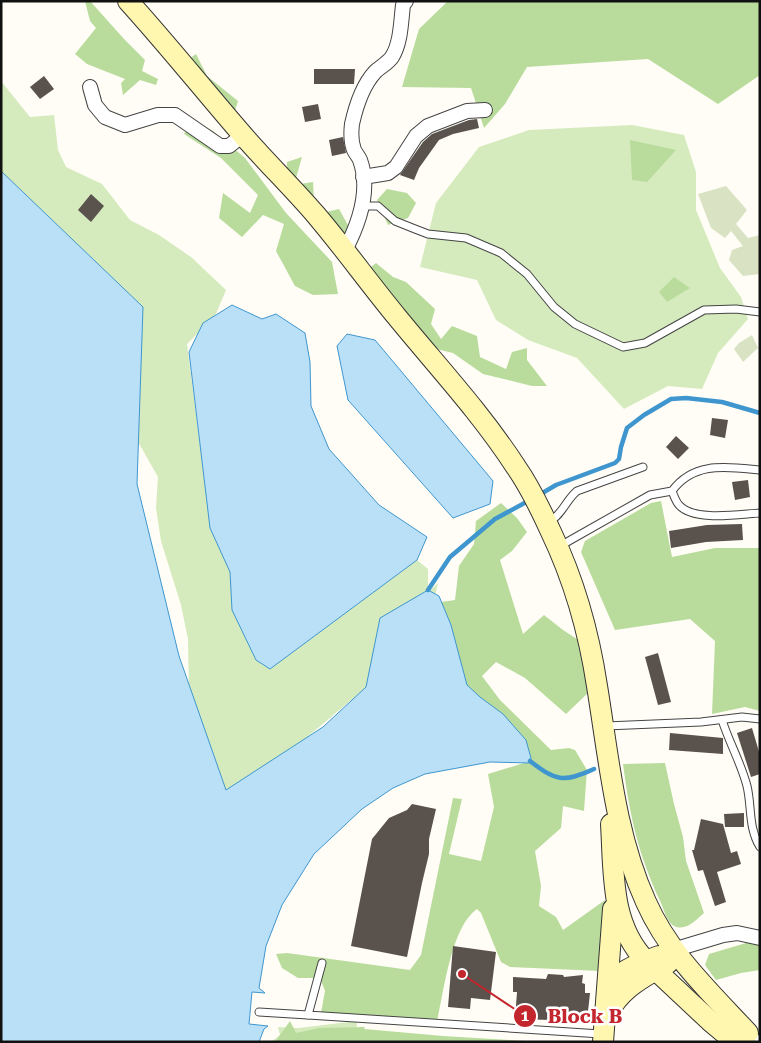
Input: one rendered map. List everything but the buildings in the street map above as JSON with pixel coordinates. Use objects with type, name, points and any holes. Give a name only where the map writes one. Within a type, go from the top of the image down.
[{"type":"main road","points":[[128,1],[243,135],[315,214],[489,428],[530,489],[558,547],[584,622],[597,684],[608,767],[614,876],[613,933],[604,1033]]},
{"type":"main road","points":[[608,767],[627,852],[645,901],[676,953],[747,1039]]},
{"type":"main road","points":[[614,876],[621,922],[638,952],[710,1021],[747,1039]]},
{"type":"main road","points":[[621,922],[628,924],[642,917],[645,910],[645,901]]},
{"type":"main road","points":[[606,997],[610,985],[615,979],[652,965],[676,953]]},
{"type":"main road","points":[[604,1033],[612,1004],[652,965]]},
{"type":"street","points":[[344,252],[351,239],[364,191],[360,160],[351,138],[352,124],[359,99],[368,79],[391,59],[396,49],[404,2]]},
{"type":"street","points":[[90,87],[95,105],[105,117],[125,125],[158,115],[175,115],[220,146],[229,146],[243,135]]},
{"type":"street","points":[[363,177],[388,173],[396,167],[416,136],[428,126],[467,110],[485,110]]},
{"type":"street","points":[[676,953],[728,940],[760,939]]},
{"type":"lane","points":[[361,206],[378,206],[395,221],[428,234],[466,238],[501,253],[526,274],[554,307],[575,324],[623,347],[646,343],[704,310],[736,309],[760,312]]},
{"type":"lane","points":[[544,517],[556,518],[570,497],[577,491],[643,467]]},
{"type":"lane","points":[[558,547],[650,495],[672,491],[680,480],[704,469],[721,467],[760,470]]},
{"type":"lane","points":[[672,491],[678,505],[684,510],[694,513],[710,516],[760,513]]},
{"type":"lane","points":[[603,726],[701,722],[742,717],[760,719]]},
{"type":"lane","points":[[722,720],[748,788],[750,823],[755,839],[760,846]]},
{"type":"lane","points":[[308,1015],[322,964]]},
{"type":"lane","points":[[259,1012],[604,1033]]},
{"type":"green space","points":[[85,1],[90,1],[145,60],[142,71],[158,79],[156,85],[140,80],[123,95],[121,83],[125,79],[87,64],[75,54],[96,28],[90,21]]},
{"type":"green space","points":[[448,1],[760,1],[760,75],[718,104],[648,59],[527,67],[505,104],[484,128],[471,88],[402,87],[419,29]]},
{"type":"green space","points":[[196,54],[207,76],[238,101],[233,117],[178,67]]},
{"type":"green space","points":[[1,81],[30,117],[54,115],[58,150],[66,167],[102,184],[130,220],[159,235],[191,257],[226,290],[215,316],[187,344],[210,524],[230,572],[232,604],[270,669],[417,560],[428,569],[428,590],[416,604],[438,583],[431,613],[369,685],[306,738],[261,789],[210,800],[189,697],[188,639],[181,605],[161,541],[156,508],[158,477],[1,200]]},
{"type":"green space","points":[[192,120],[213,131],[245,158],[286,213],[332,262],[338,294],[313,295],[295,286],[276,251],[284,224],[263,215],[242,237],[219,218],[223,193],[250,213],[258,195],[221,158],[184,134]]},
{"type":"green space","points":[[632,125],[684,135],[696,172],[696,210],[720,268],[741,297],[748,319],[718,353],[702,389],[668,386],[624,409],[577,358],[528,340],[496,320],[477,280],[420,267],[436,203],[479,147],[529,130]]},
{"type":"green space","points":[[630,140],[676,150],[647,182],[632,180]]},
{"type":"green space","points":[[302,157],[294,185],[313,182],[314,202],[287,180],[287,162]]},
{"type":"green space","points":[[726,186],[747,210],[736,224],[748,238],[760,235],[760,274],[743,276],[729,260],[732,250],[743,246],[731,231],[725,238],[711,228],[698,194]]},
{"type":"green space","points":[[387,189],[407,193],[416,203],[408,218],[388,225],[377,200]]},
{"type":"green space","points":[[339,209],[349,227],[344,239],[332,250],[325,243],[327,236],[322,213]]},
{"type":"green space","points":[[376,263],[393,277],[406,282],[435,309],[431,324],[441,339],[452,326],[477,336],[480,357],[506,369],[512,352],[527,348],[527,360],[547,386],[532,386],[483,374],[453,353],[428,347],[366,271]]},
{"type":"green space","points":[[674,277],[690,288],[667,302],[659,292]]},
{"type":"green space","points":[[752,335],[758,348],[743,362],[734,349],[739,343]]},
{"type":"green space","points":[[661,501],[672,557],[715,548],[760,548],[760,711],[745,707],[712,714],[715,641],[690,619],[615,630],[581,552],[585,541],[651,503]]},
{"type":"green space","points":[[501,503],[517,518],[527,532],[512,551],[500,560],[523,634],[544,615],[580,641],[588,693],[566,714],[525,678],[496,662],[482,676],[500,700],[551,750],[569,748],[575,750],[587,770],[584,811],[563,806],[561,828],[535,851],[541,886],[539,906],[556,917],[563,930],[605,900],[600,971],[510,967],[501,962],[481,913],[477,909],[468,918],[455,944],[437,1021],[321,1013],[325,991],[320,978],[298,978],[282,968],[276,954],[287,953],[410,970],[421,955],[453,798],[462,799],[449,854],[481,861],[494,807],[488,774],[524,763],[518,744],[468,698],[441,602],[455,600],[459,566],[474,544],[476,521]]},
{"type":"green space","points":[[665,763],[683,837],[686,861],[704,913],[691,924],[683,927],[674,926],[668,919],[646,868],[632,818],[623,764]]},
{"type":"green space","points":[[753,941],[760,942],[760,970],[716,980],[705,965],[709,954]]},
{"type":"green space","points":[[290,1021],[296,1033],[319,1028],[365,1027],[364,1029],[443,1036],[542,1042],[275,1042]]},
{"type":"green space","points":[[357,1021],[356,1042],[271,1042],[280,1035],[278,1027],[298,1028]]},
{"type":"water","points":[[1,171],[143,307],[137,484],[179,656],[226,790],[323,727],[366,687],[380,618],[428,590],[439,596],[451,625],[467,685],[503,714],[526,740],[531,758],[530,763],[490,762],[425,774],[393,788],[362,809],[314,854],[282,905],[266,946],[259,988],[265,993],[252,992],[249,1024],[268,1026],[264,1029],[259,1042],[1,1042]]},
{"type":"water","points":[[232,305],[262,319],[276,314],[305,333],[310,362],[311,406],[329,449],[379,505],[427,537],[417,560],[270,669],[256,660],[232,610],[230,572],[210,528],[189,352],[203,323]]},
{"type":"water","points":[[347,334],[375,340],[493,481],[490,504],[453,518],[348,400],[337,346]]},
{"type":"waterway","points":[[539,495],[556,485],[615,463],[619,459],[627,428],[671,399],[686,398],[722,402],[760,413]]},
{"type":"waterway","points":[[428,590],[450,557],[495,519],[530,500]]},
{"type":"waterway","points":[[530,761],[547,773],[560,778],[575,776],[594,769]]},
{"type":"place","name":"Block B","points":[[462,974]]}]
